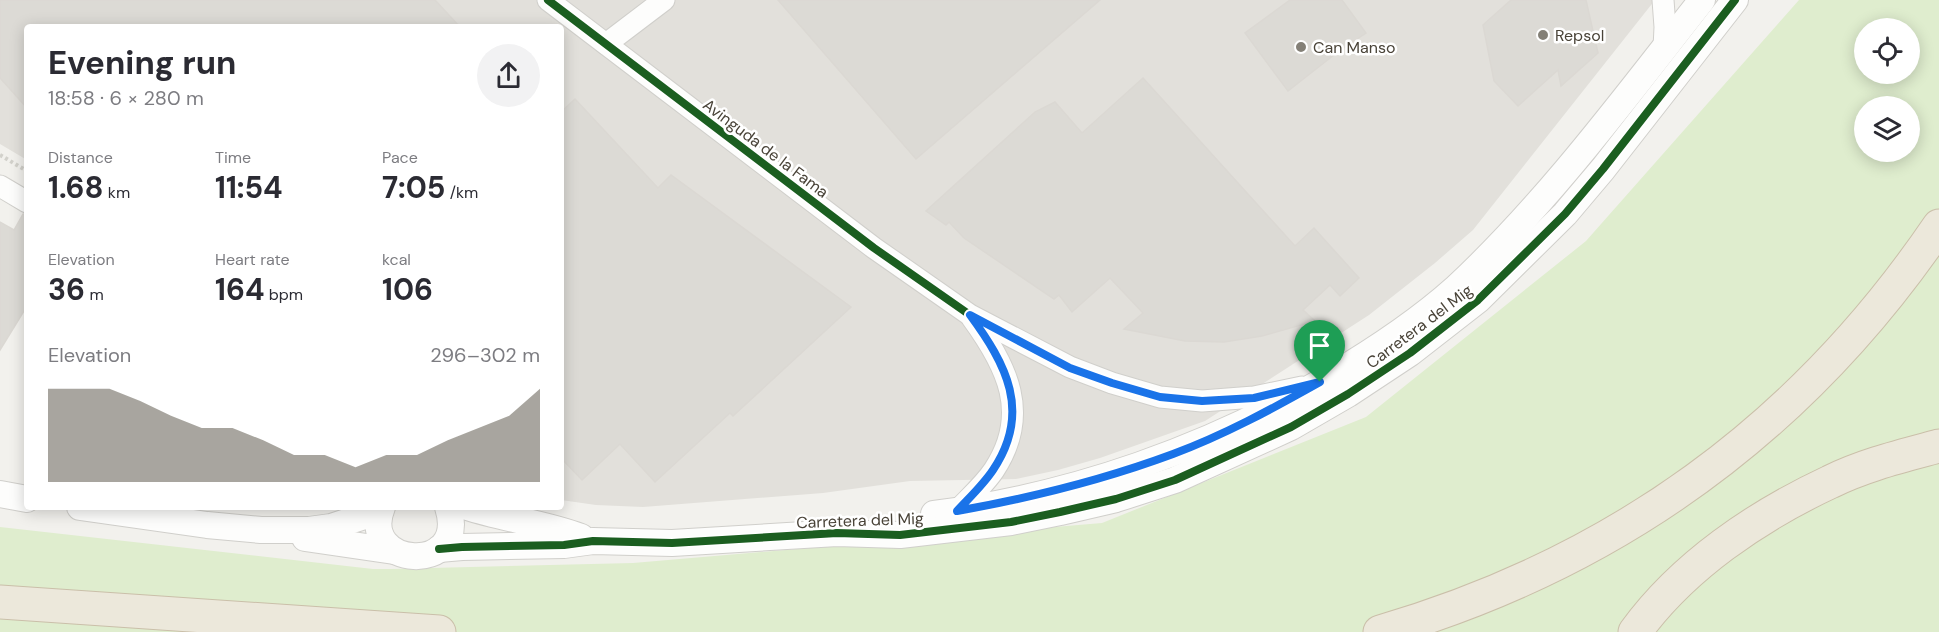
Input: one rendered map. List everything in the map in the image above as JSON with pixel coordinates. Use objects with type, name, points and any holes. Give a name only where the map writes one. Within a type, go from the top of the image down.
[{"type":"highway","points":[[1380,632],[1464,604],[1535,575],[1608,538],[1692,484],[1777,415],[1827,366],[1875,313],[1939,226]]},
{"type":"highway","points":[[1635,632],[1676,586],[1717,549],[1773,512],[1831,481],[1883,461],[1939,447]]},
{"type":"highway","points":[[0,602],[439,632]]},
{"type":"street","name":"Avinguda de la Fama","points":[[548,0],[874,248],[970,315]]},
{"type":"street","points":[[606,44],[664,0]]},
{"type":"street","points":[[1663,0],[1664,48]]},
{"type":"street","name":"Carretera del Mig","points":[[837,533],[886,520],[957,511],[1017,500],[1137,466],[1208,440],[1269,411],[1354,362],[1407,327],[1462,282],[1526,217],[1702,0]]},
{"type":"street","name":"Carretera del Mig","points":[[394,551],[404,556],[417,558],[439,549],[482,546],[564,545],[592,541],[672,543],[837,533],[900,535],[989,525],[1060,512],[1116,499],[1175,480],[1291,427],[1348,394],[1410,353],[1478,300],[1565,214],[1735,0]]},
{"type":"street","points":[[0,186],[24,200]]},
{"type":"street","points":[[970,315],[1070,368],[1160,397],[1202,401],[1254,398],[1320,382]]},
{"type":"street","points":[[957,511],[992,472],[1004,453],[1011,430],[1012,402],[1006,373],[991,344],[970,315]]},
{"type":"street","points":[[0,494],[24,498]]},
{"type":"street","points":[[102,510],[261,530],[394,551]]},
{"type":"street","points":[[261,530],[309,530],[331,527],[378,510]]},
{"type":"street","points":[[381,510],[379,528],[382,537],[394,551]]},
{"type":"street","points":[[439,549],[445,542],[451,525],[448,510]]},
{"type":"street","name":"Carretera del Mig","points":[[477,510],[566,531],[592,541]]},
{"type":"path","points":[[0,155],[24,169]]},
{"type":"shaded area","points":[[0,0],[1655,0],[1473,230],[1369,315],[1205,421],[1100,458],[1016,479],[910,481],[823,493],[643,507],[596,505],[564,500],[564,24],[24,24],[24,158],[0,144]]},
{"type":"green space","points":[[1799,0],[1939,0],[1939,632],[0,632],[0,527],[373,569],[633,563],[1102,523],[1366,417],[1586,241]]},
{"type":"building","points":[[0,0],[435,0],[457,24],[24,24],[24,105],[0,78]]},
{"type":"building","points":[[778,0],[1100,0],[916,159]]},
{"type":"building","name":"Can Manso","points":[[1290,0],[1342,0],[1366,33],[1288,91],[1245,33]]},
{"type":"building","points":[[1511,0],[1586,0],[1598,53],[1561,86],[1558,70],[1518,106],[1494,81],[1483,25]]},
{"type":"building","points":[[1143,78],[1295,246],[1314,228],[1359,278],[1340,296],[1330,285],[1303,310],[1315,321],[1262,336],[1224,342],[1185,341],[1124,329],[1143,313],[1110,278],[1072,312],[1059,295],[1054,299],[964,238],[949,222],[946,225],[926,211],[1035,112],[1055,102],[1082,133]]},
{"type":"building","points":[[575,99],[658,188],[671,175],[851,307],[733,416],[730,413],[655,482],[620,444],[582,480],[564,461],[564,109]]},
{"type":"building","points":[[24,214],[24,311],[0,350],[0,222],[14,230]]},
{"type":"cycle path","points":[[548,0],[874,248],[970,315]]},
{"type":"cycle path","points":[[439,549],[564,545],[593,541],[672,543],[837,533],[900,535],[1011,522],[1116,499],[1175,480],[1291,427],[1348,394],[1410,353],[1478,300],[1565,214],[1735,0]]},
{"type":"place","name":"Repsol","points":[[1543,35]]},
{"type":"place","name":"Can Manso","points":[[1301,47]]},
{"type":"route","points":[[970,315],[1070,368],[1160,397],[1202,401],[1254,398],[1320,382],[1269,411],[1173,454],[1097,479],[1007,502],[957,511],[992,472],[1004,453],[1011,430],[1012,402],[1006,373],[991,344],[970,315]]}]
